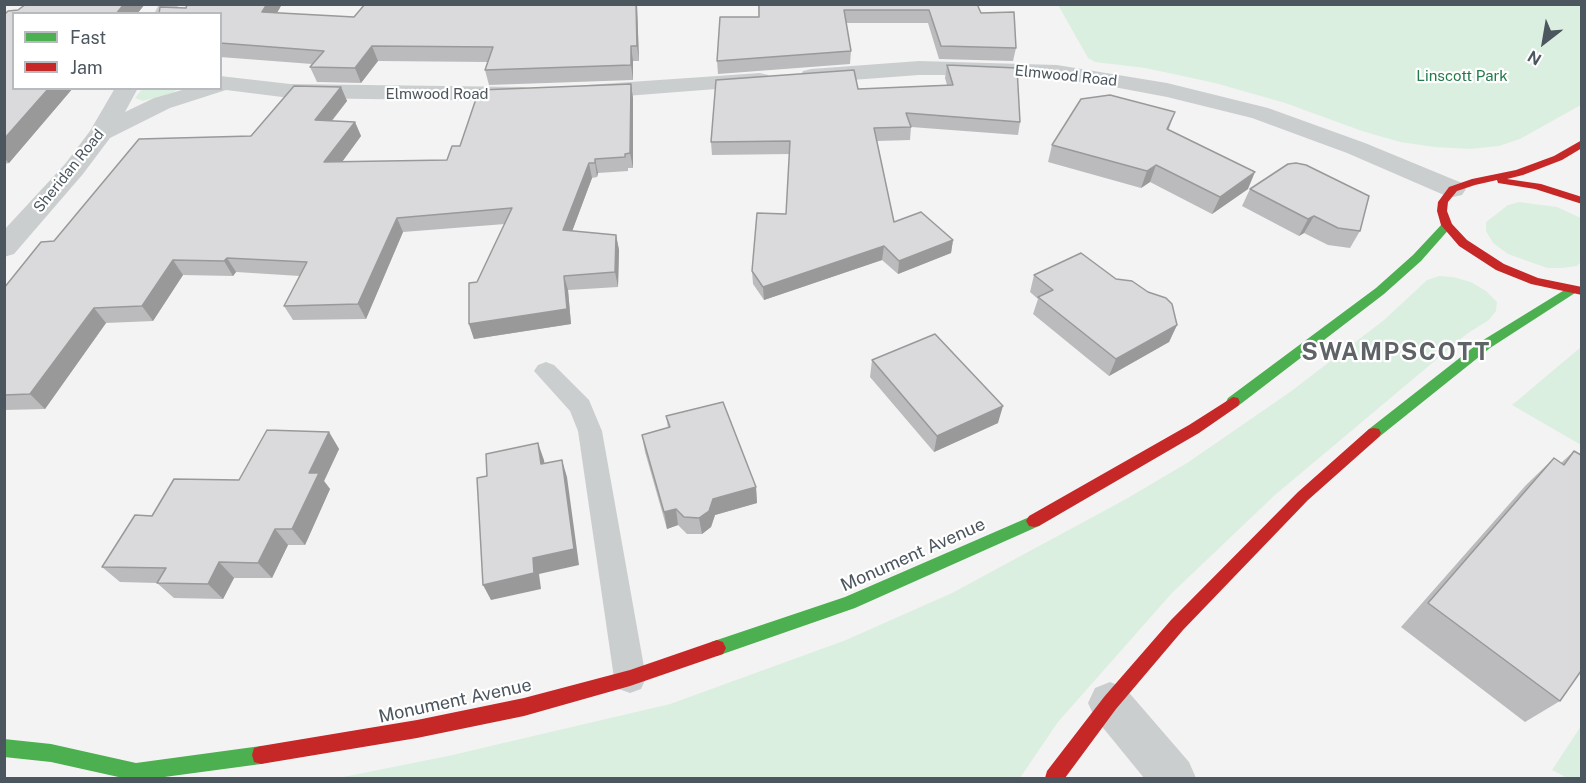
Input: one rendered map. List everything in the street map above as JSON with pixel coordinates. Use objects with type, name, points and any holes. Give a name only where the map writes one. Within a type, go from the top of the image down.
[{"type":"street","name":"Elmwood Road","points":[[569,93],[919,68],[1057,72],[1103,78],[1179,93],[1260,113],[1346,144],[1453,189]]},
{"type":"street","name":"Elmwood Road","points":[[222,86],[359,93],[546,94]]},
{"type":"street","name":"Sheridan Road","points":[[4,248],[74,170],[101,133],[126,90]]},
{"type":"street","name":"Elmwood Road","points":[[101,133],[162,103],[208,90]]},
{"type":"street","points":[[1488,181],[1519,173],[1558,158],[1581,143]]},
{"type":"street","points":[[1576,290],[1535,281],[1500,267],[1463,243],[1447,225],[1442,211],[1443,202],[1453,189],[1472,182],[1488,181],[1537,186],[1581,201]]},
{"type":"street","name":"Monument Avenue","points":[[141,775],[417,729],[524,707],[630,678],[849,603],[1026,525],[1194,429],[1260,383],[1380,291],[1417,258],[1447,225]]},
{"type":"street","points":[[1054,778],[1110,703],[1185,618],[1302,496],[1366,440],[1485,345],[1576,290]]},
{"type":"street","points":[[1110,703],[1173,778]]},
{"type":"street","points":[[4,748],[51,753],[141,775]]},
{"type":"lane","points":[[546,371],[580,406],[590,431],[630,678]]},
{"type":"green space","name":"Linscott Park","points":[[1058,5],[1581,5],[1581,105],[1520,139],[1499,146],[1470,149],[1400,142],[1285,103],[1215,83],[1145,68],[1095,62],[1088,58]]},
{"type":"green space","points":[[141,90],[177,90],[143,101],[135,98]]},
{"type":"green space","points":[[1519,202],[1557,207],[1581,218],[1581,262],[1577,266],[1547,268],[1508,254],[1493,243],[1486,231],[1486,222],[1508,205]]},
{"type":"green space","points":[[1439,276],[1471,282],[1486,291],[1497,302],[1496,311],[1489,320],[1468,333],[1275,495],[1172,593],[1058,722],[1020,778],[318,778],[343,777],[448,756],[670,704],[846,640],[952,593],[1126,499],[1187,463],[1290,392],[1384,320],[1427,280]]},
{"type":"green space","points":[[1581,347],[1581,445],[1512,405]]},
{"type":"green space","points":[[1581,726],[1581,778],[1567,778],[1552,770]]},
{"type":"building","points":[[26,4],[124,4],[118,12],[12,12],[12,90],[47,90],[4,139],[4,15],[8,11],[18,10]]},
{"type":"building","points":[[187,4],[267,4],[262,12],[354,17],[365,4],[636,4],[637,46],[631,46],[631,65],[485,70],[493,47],[372,46],[355,68],[310,67],[324,51],[222,43],[222,12],[159,12],[160,7],[186,8]]},
{"type":"building","points":[[759,4],[977,4],[981,13],[1014,12],[1016,48],[941,46],[929,10],[844,10],[851,51],[717,61],[720,17],[759,17]]},
{"type":"building","points":[[947,65],[1017,68],[1020,122],[906,113],[911,127],[874,128],[894,222],[921,212],[953,240],[899,261],[884,246],[763,287],[752,271],[757,213],[786,214],[790,141],[711,142],[716,80],[854,70],[858,89],[953,85]]},
{"type":"building","points":[[631,84],[630,153],[625,154],[625,157],[595,159],[595,163],[589,163],[563,230],[616,235],[615,272],[564,276],[567,309],[469,324],[469,283],[477,282],[512,208],[397,218],[358,304],[284,306],[307,262],[227,258],[224,261],[173,260],[142,306],[94,308],[30,394],[4,395],[4,288],[41,242],[54,241],[139,139],[251,136],[294,86],[341,87],[315,120],[355,122],[324,162],[447,160],[452,146],[460,146],[479,90]]},
{"type":"building","points":[[1110,95],[1175,112],[1167,129],[1255,172],[1220,197],[1156,165],[1147,171],[1052,145],[1081,99]]},
{"type":"building","points":[[1288,164],[1306,165],[1369,196],[1360,231],[1338,228],[1314,216],[1308,219],[1250,189]]},
{"type":"building","points":[[1081,253],[1116,279],[1132,281],[1148,292],[1166,298],[1172,304],[1177,325],[1116,359],[1038,297],[1053,290],[1034,275]]},
{"type":"building","points":[[935,334],[1003,406],[937,436],[872,360]]},
{"type":"building","points":[[723,402],[756,487],[713,499],[709,511],[699,518],[684,517],[676,509],[664,512],[642,435],[670,427],[666,416]]},
{"type":"building","points":[[267,430],[329,432],[309,473],[319,473],[292,529],[275,529],[258,563],[219,562],[208,584],[157,583],[166,568],[102,567],[135,515],[152,516],[174,479],[239,480]]},
{"type":"building","points":[[538,443],[541,464],[562,460],[574,549],[533,558],[534,573],[483,585],[477,478],[487,476],[486,454]]},
{"type":"building","points":[[1574,451],[1581,455],[1581,671],[1560,701],[1428,603],[1554,458],[1564,465]]},
{"type":"traffic: fast","points":[[1233,402],[1380,291],[1417,258],[1447,225]]},
{"type":"traffic: fast","points":[[1374,433],[1485,345],[1571,290]]},
{"type":"traffic: fast","points":[[717,648],[849,603],[1034,521]]},
{"type":"traffic: fast","points":[[4,748],[51,753],[136,772],[261,755]]},
{"type":"traffic: jam","points":[[1582,143],[1558,158],[1519,173],[1472,182],[1453,189],[1443,202],[1442,211],[1447,225],[1463,243],[1500,267],[1535,281],[1582,291]]},
{"type":"traffic: jam","points":[[1502,181],[1537,186],[1582,201]]},
{"type":"traffic: jam","points":[[1034,521],[1194,429],[1233,402]]},
{"type":"traffic: jam","points":[[1054,778],[1110,703],[1177,625],[1303,496],[1374,433]]},
{"type":"traffic: jam","points":[[261,755],[417,729],[524,707],[630,678],[717,648]]},
{"type":"district","name":"SWAMPSCOTT","points":[[1396,353]]}]
